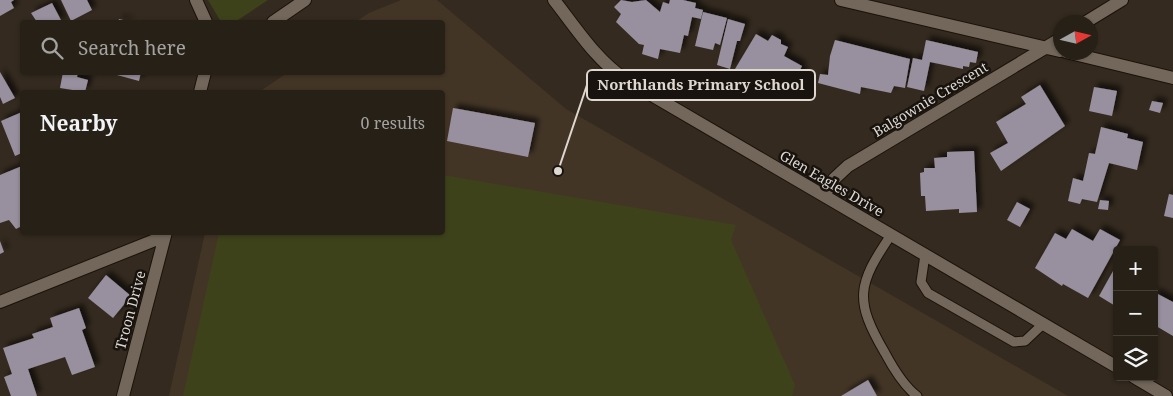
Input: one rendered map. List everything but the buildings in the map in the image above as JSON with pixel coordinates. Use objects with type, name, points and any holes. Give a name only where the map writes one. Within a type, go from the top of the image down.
[{"type":"street","points":[[196,0],[205,20]]},
{"type":"street","points":[[276,20],[305,0]]},
{"type":"street","name":"Glen Eagles Drive","points":[[554,0],[610,70],[1113,365]]},
{"type":"street","points":[[840,0],[1053,50]]},
{"type":"street","points":[[1097,15],[1122,0]]},
{"type":"street","name":"Balgownie Crescent","points":[[824,196],[834,179],[848,166],[1053,44]]},
{"type":"street","points":[[1098,60],[1173,78]]},
{"type":"street","points":[[200,90],[204,75]]},
{"type":"street","points":[[0,302],[164,235]]},
{"type":"street","name":"Troon Drive","points":[[123,396],[166,235]]},
{"type":"street","points":[[1141,381],[1166,396]]},
{"type":"lane","points":[[890,235],[868,271],[863,291],[864,310],[888,360],[917,396]]},
{"type":"lane","points":[[925,255],[921,282],[923,288],[937,298],[1014,342],[1025,342],[1043,324]]},
{"type":"shaded area","points":[[401,0],[437,0],[566,109],[1068,396],[169,396],[205,235],[445,235],[445,90],[262,90],[284,75],[445,75],[445,20],[358,20],[369,13]]},
{"type":"green space","points":[[208,0],[268,0],[238,20],[220,20]]},
{"type":"green space","points":[[445,175],[736,225],[731,240],[795,385],[792,396],[183,396],[219,235],[445,235]]},
{"type":"place","name":"Northlands Primary School","points":[[558,171]]}]
